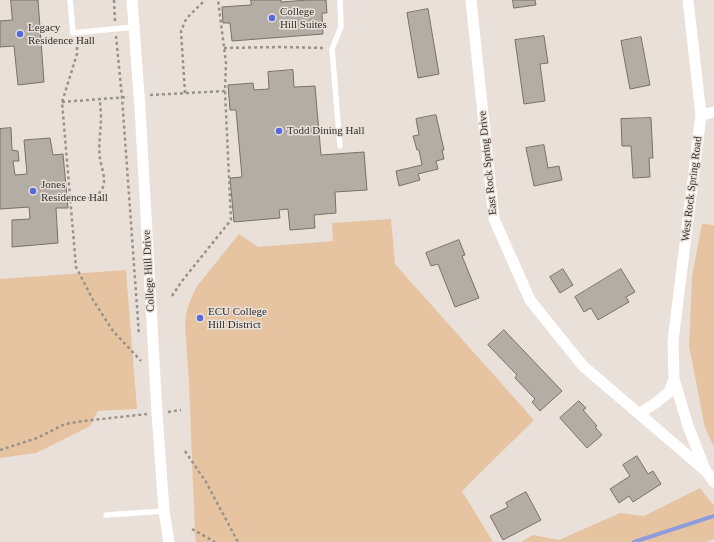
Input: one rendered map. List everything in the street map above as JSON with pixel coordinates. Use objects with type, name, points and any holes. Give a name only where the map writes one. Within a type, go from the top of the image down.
[{"type":"street","name":"College Hill Drive","points":[[132,0],[139,96],[156,405],[164,511],[169,542]]},
{"type":"street","name":"East Rock Spring Drive","points":[[471,0],[494,219],[530,300],[583,366],[706,471],[714,482]]},
{"type":"street","name":"West Rock Spring Road","points":[[688,0],[701,114],[673,341],[674,379],[688,426],[706,471]]},
{"type":"street","points":[[701,114],[714,112]]},
{"type":"street","points":[[639,414],[669,392],[674,379]]},
{"type":"lane","points":[[70,0],[73,33],[134,27]]},
{"type":"lane","points":[[340,0],[341,27],[332,49],[340,146]]},
{"type":"lane","points":[[106,515],[164,511]]},
{"type":"path","points":[[114,0],[139,338]]},
{"type":"path","points":[[185,93],[181,31],[186,19],[205,0]]},
{"type":"path","points":[[172,296],[182,281],[231,220],[225,90],[226,63],[218,0]]},
{"type":"path","points":[[76,33],[77,54],[62,102],[76,267],[92,300],[113,331],[141,362],[140,354]]},
{"type":"path","points":[[224,48],[281,47],[332,49]]},
{"type":"path","points":[[62,102],[225,90]]},
{"type":"path","points":[[70,200],[89,199],[103,189],[104,181],[99,138],[101,117],[100,99]]},
{"type":"path","points":[[0,450],[37,438],[65,424],[84,420],[145,414]]},
{"type":"path","points":[[185,451],[206,482],[238,542]]},
{"type":"path","points":[[192,529],[214,542]]},
{"type":"shaded area","points":[[391,219],[395,264],[534,420],[462,491],[493,542],[196,542],[185,327],[189,303],[197,286],[239,234],[258,247],[333,241],[332,223]]},
{"type":"shaded area","points":[[702,224],[714,225],[714,447],[705,428],[689,346],[692,276]]},
{"type":"shaded area","points":[[126,270],[137,409],[98,411],[90,426],[36,453],[0,458],[0,279]]},
{"type":"shaded area","points":[[700,488],[714,506],[714,539],[706,542],[521,542],[533,535],[559,540],[620,513],[644,516]]},
{"type":"building","name":"Legacy Residence Hall","points":[[11,0],[38,0],[44,82],[18,85],[14,46],[0,47],[0,21],[12,20]]},
{"type":"building","name":"College Hill Suites","points":[[251,0],[281,0],[281,2],[326,0],[327,13],[322,13],[323,34],[232,41],[230,23],[223,23],[222,7],[251,5]]},
{"type":"building","points":[[513,0],[535,0],[536,5],[514,8]]},
{"type":"building","points":[[428,9],[439,74],[418,78],[407,13]]},
{"type":"building","points":[[544,36],[548,63],[540,64],[545,101],[524,104],[515,40]]},
{"type":"building","points":[[641,37],[650,85],[630,89],[621,41]]},
{"type":"building","name":"Todd Dining Hall","points":[[293,70],[294,87],[315,86],[321,155],[364,152],[367,190],[335,192],[336,213],[314,215],[315,228],[290,230],[288,209],[279,210],[280,218],[234,222],[230,178],[242,177],[236,110],[230,110],[228,85],[253,83],[254,90],[269,89],[268,72]]},
{"type":"building","points":[[436,115],[444,150],[442,150],[444,159],[436,161],[438,169],[418,174],[420,180],[399,186],[396,171],[422,165],[419,150],[417,150],[413,136],[419,135],[416,119]]},
{"type":"building","points":[[651,118],[653,158],[649,158],[650,177],[633,178],[631,146],[622,146],[621,119]]},
{"type":"building","name":"Jones Residence Hall","points":[[11,128],[12,150],[18,151],[19,161],[13,161],[15,175],[27,174],[24,140],[50,138],[53,155],[63,154],[68,208],[56,208],[58,243],[12,247],[12,220],[30,219],[29,207],[0,209],[0,129]]},
{"type":"building","points":[[544,145],[548,168],[559,166],[562,180],[534,186],[526,148]]},
{"type":"building","points":[[459,240],[465,255],[462,256],[479,298],[455,307],[438,264],[431,266],[426,253]]},
{"type":"building","points":[[563,269],[573,285],[560,293],[550,277]]},
{"type":"building","points":[[621,269],[635,292],[626,297],[629,302],[598,320],[591,308],[584,312],[575,297]]},
{"type":"building","points":[[504,330],[562,391],[540,411],[532,402],[535,399],[515,378],[517,375],[488,345]]},
{"type":"building","points":[[579,401],[586,408],[583,410],[597,426],[595,427],[602,435],[587,448],[560,418]]},
{"type":"building","points":[[637,456],[648,474],[653,471],[661,484],[633,502],[629,496],[619,503],[610,489],[630,476],[623,465]]},
{"type":"building","points":[[526,492],[541,520],[503,540],[490,516],[508,507],[506,503]]},
{"type":"waterway","points":[[634,542],[714,516]]},
{"type":"place","name":"College Hill Suites","points":[[272,18]]},
{"type":"place","name":"Legacy Residence Hall","points":[[20,34]]},
{"type":"place","name":"Todd Dining Hall","points":[[279,131]]},
{"type":"place","name":"Jones Residence Hall","points":[[33,191]]},
{"type":"place","name":"ECU College Hill District","points":[[200,318]]}]
